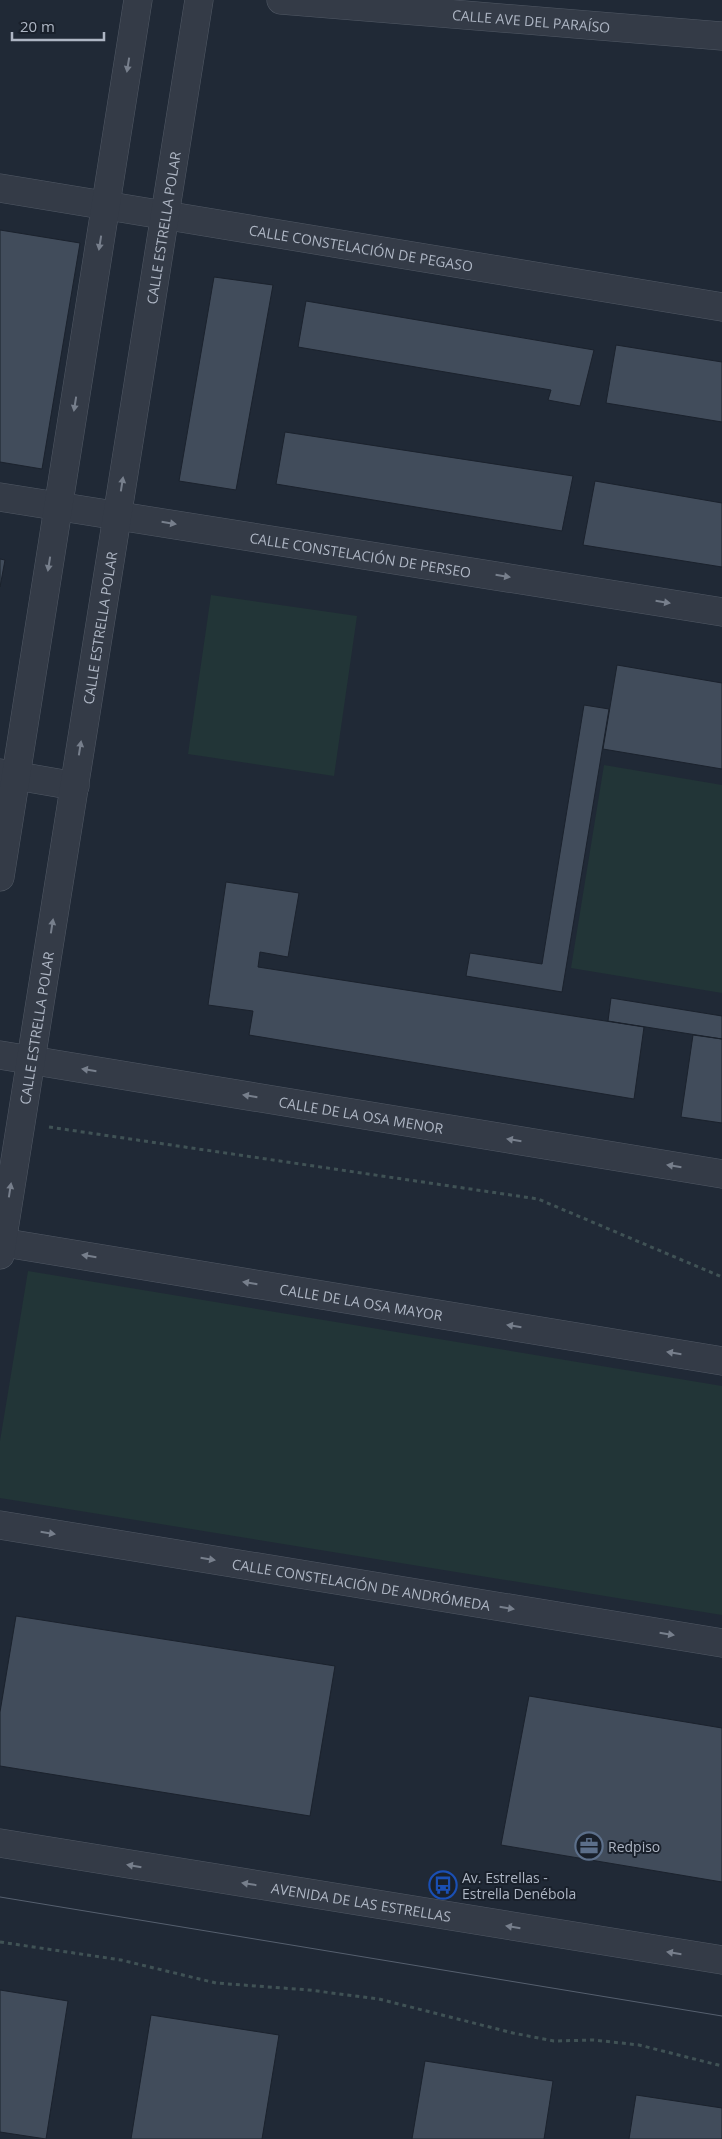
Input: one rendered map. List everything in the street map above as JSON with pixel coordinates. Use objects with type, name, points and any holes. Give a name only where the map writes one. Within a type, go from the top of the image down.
[{"type":"street","points":[[0,877],[8,775],[58,506],[138,0]]},
{"type":"street","name":"CALLE ESTRELLA POLAR","points":[[1,1246],[199,0]]},
{"type":"street","name":"CALLE AVE DEL PARAÍSO","points":[[281,0],[722,36]]},
{"type":"street","name":"CALLE CONSTELACIÓN DE PEGASO","points":[[0,188],[722,307]]},
{"type":"street","name":"CALLE CONSTELACIÓN DE PERSEO","points":[[0,497],[722,612]]},
{"type":"street","points":[[8,775],[75,786]]},
{"type":"street","name":"CALLE DE LA OSA MENOR","points":[[0,1055],[722,1174]]},
{"type":"street","name":"CALLE DE LA OSA MAYOR","points":[[1,1246],[722,1361]]},
{"type":"street","name":"CALLE CONSTELACIÓN DE ANDRÓMEDA","points":[[0,1525],[722,1644]]},
{"type":"street","name":"AVENIDA DE LAS ESTRELLAS","points":[[0,1843],[722,1960]]},
{"type":"path","points":[[21,1122],[538,1200],[722,1277]]},
{"type":"path","points":[[0,1942],[121,1960],[216,1983],[309,1990],[378,1999],[513,2033],[554,2041],[594,2040],[638,2045],[722,2066]]},
{"type":"shaded area","points":[[211,595],[357,616],[334,776],[188,754]]},
{"type":"shaded area","points":[[604,765],[722,785],[722,993],[571,968]]},
{"type":"shaded area","points":[[28,1271],[722,1386],[722,1615],[0,1498],[0,1441]]},
{"type":"building","points":[[0,230],[80,243],[42,469],[0,462]]},
{"type":"building","points":[[214,277],[273,285],[236,490],[179,481]]},
{"type":"building","points":[[306,301],[594,350],[580,406],[548,400],[551,390],[298,347]]},
{"type":"building","points":[[616,345],[722,362],[722,422],[606,403]]},
{"type":"building","points":[[285,432],[573,476],[562,531],[276,484]]},
{"type":"building","points":[[595,481],[722,503],[722,567],[583,545]]},
{"type":"building","points":[[0,559],[5,560],[0,587]]},
{"type":"building","points":[[617,665],[722,683],[722,769],[603,749]]},
{"type":"building","points":[[584,705],[609,709],[562,992],[466,976],[470,953],[542,964]]},
{"type":"building","points":[[226,882],[299,893],[288,957],[260,952],[258,967],[644,1027],[634,1099],[249,1035],[253,1011],[208,1005]]},
{"type":"building","points":[[611,998],[722,1016],[722,1039],[608,1021]]},
{"type":"building","points":[[693,1035],[722,1039],[722,1123],[681,1117]]},
{"type":"building","points":[[16,1616],[335,1666],[310,1816],[0,1766],[0,1712]]},
{"type":"building","points":[[529,1696],[722,1728],[722,1882],[501,1845]]},
{"type":"building","points":[[0,1990],[68,2001],[46,2139],[0,2132]]},
{"type":"building","points":[[151,2015],[279,2035],[262,2139],[131,2139]]},
{"type":"building","points":[[425,2061],[553,2081],[544,2139],[412,2139]]},
{"type":"building","points":[[636,2095],[722,2108],[722,2139],[629,2139]]},
{"type":"tram line","points":[[0,1897],[722,2016]]},
{"type":"place","name":"Redpiso","points":[[589,1846]]},
{"type":"place","name":"Av. Estrellas - Estrella Denébola","points":[[443,1885]]}]
